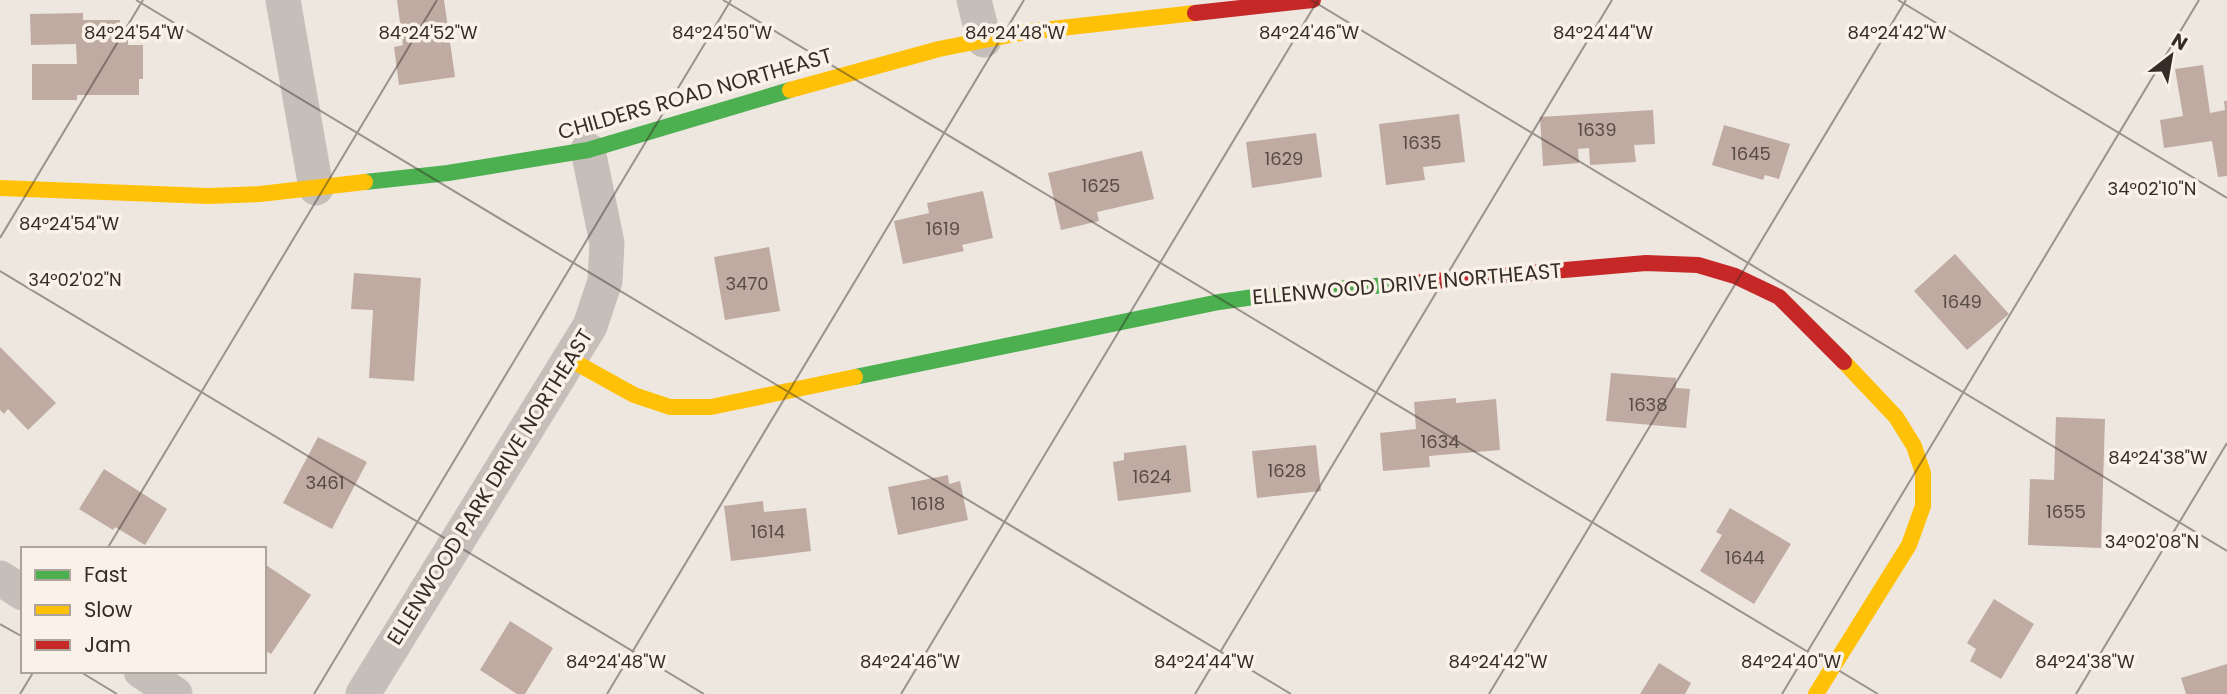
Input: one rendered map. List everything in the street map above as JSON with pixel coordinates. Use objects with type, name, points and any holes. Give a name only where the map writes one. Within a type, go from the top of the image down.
[{"type":"street","points":[[283,0],[316,188]]},
{"type":"street","points":[[974,0],[984,40]]},
{"type":"street","name":"CHILDERS ROAD NORTHEAST","points":[[0,188],[208,196],[316,188],[448,173],[588,150],[853,71],[939,49],[1025,32],[1313,0]]},
{"type":"street","name":"ELLENWOOD PARK DRIVE NORTHEAST","points":[[363,694],[590,326],[605,281],[607,243],[588,150]]},
{"type":"street","name":"ELLENWOOD DRIVE NORTHEAST","points":[[571,360],[634,395],[670,407],[711,407],[1219,302],[1275,294],[1646,263],[1698,264],[1735,276],[1779,298],[1896,417],[1914,446],[1923,473],[1923,506],[1909,545],[1816,694]]},
{"type":"street","points":[[0,579],[21,592]]},
{"type":"street","points":[[144,673],[175,694]]},
{"type":"building","points":[[397,0],[444,0],[455,77],[399,85],[394,47],[403,45]]},
{"type":"building","points":[[83,13],[83,20],[120,20],[119,40],[128,40],[128,45],[143,45],[143,79],[139,79],[139,95],[77,95],[77,100],[32,100],[32,64],[77,64],[76,44],[31,45],[30,14]]},
{"type":"building","points":[[2203,65],[2210,113],[2225,110],[2224,101],[2227,101],[2227,176],[2218,177],[2212,141],[2164,148],[2160,120],[2183,116],[2175,69]]},
{"type":"building","points":[[1653,110],[1655,144],[1634,145],[1636,162],[1590,165],[1589,148],[1578,149],[1579,163],[1543,166],[1540,117]]},
{"type":"building","points":[[1459,114],[1465,162],[1423,167],[1425,180],[1386,185],[1379,124]]},
{"type":"building","points":[[1724,125],[1790,144],[1779,179],[1765,175],[1763,180],[1712,165]]},
{"type":"building","points":[[1316,133],[1322,177],[1252,188],[1246,142]]},
{"type":"building","points":[[1142,151],[1154,199],[1097,212],[1099,221],[1061,230],[1048,173]]},
{"type":"building","points":[[983,191],[993,238],[962,245],[964,251],[903,264],[894,221],[929,213],[927,203]]},
{"type":"building","points":[[769,247],[780,311],[725,320],[714,257]]},
{"type":"building","points":[[1955,254],[2009,314],[1967,350],[1914,291]]},
{"type":"building","points":[[354,273],[421,278],[414,381],[369,378],[373,310],[351,309]]},
{"type":"building","points":[[0,347],[56,403],[28,430],[8,409],[4,414],[0,410]]},
{"type":"building","points":[[1611,373],[1676,378],[1676,388],[1690,389],[1686,428],[1606,421]]},
{"type":"building","points":[[1456,398],[1456,403],[1496,399],[1500,450],[1429,456],[1430,467],[1383,471],[1380,433],[1416,429],[1414,402]]},
{"type":"building","points":[[2056,417],[2105,419],[2101,548],[2028,545],[2030,479],[2054,480]]},
{"type":"building","points":[[318,437],[367,462],[332,529],[283,503]]},
{"type":"building","points":[[1186,445],[1191,492],[1118,501],[1113,462],[1124,460],[1124,453]]},
{"type":"building","points":[[1316,445],[1321,491],[1257,498],[1252,451]]},
{"type":"building","points":[[104,469],[167,509],[145,545],[115,527],[113,530],[79,509]]},
{"type":"building","points":[[948,475],[949,484],[960,481],[968,520],[898,535],[888,487]]},
{"type":"building","points":[[763,501],[764,512],[806,508],[811,551],[731,561],[724,506]]},
{"type":"building","points":[[1730,508],[1791,544],[1754,604],[1700,571],[1722,535],[1716,532]]},
{"type":"building","points":[[266,565],[311,595],[271,654],[266,651]]},
{"type":"building","points":[[1994,599],[2034,624],[2001,679],[1970,661],[1976,649],[1967,643]]},
{"type":"building","points":[[510,621],[553,648],[525,694],[517,694],[480,670]]},
{"type":"building","points":[[1659,663],[1691,683],[1685,694],[1640,694]]},
{"type":"building","points":[[2227,664],[2227,694],[2186,694],[2181,678]]},
{"type":"traffic: fast","points":[[365,182],[448,173],[588,150],[790,90]]},
{"type":"traffic: fast","points":[[855,377],[1219,302],[1275,294],[1412,283]]},
{"type":"traffic: slow","points":[[790,90],[939,49],[1025,32],[1195,13]]},
{"type":"traffic: slow","points":[[0,188],[208,196],[260,194],[365,182]]},
{"type":"traffic: slow","points":[[571,360],[634,395],[670,407],[711,407],[855,377]]},
{"type":"traffic: slow","points":[[1816,694],[1909,545],[1923,506],[1923,473],[1914,446],[1896,417],[1844,362]]},
{"type":"traffic: jam","points":[[1195,13],[1313,0]]},
{"type":"traffic: jam","points":[[1412,283],[1646,263],[1698,265],[1735,276],[1779,297],[1844,362]]}]
